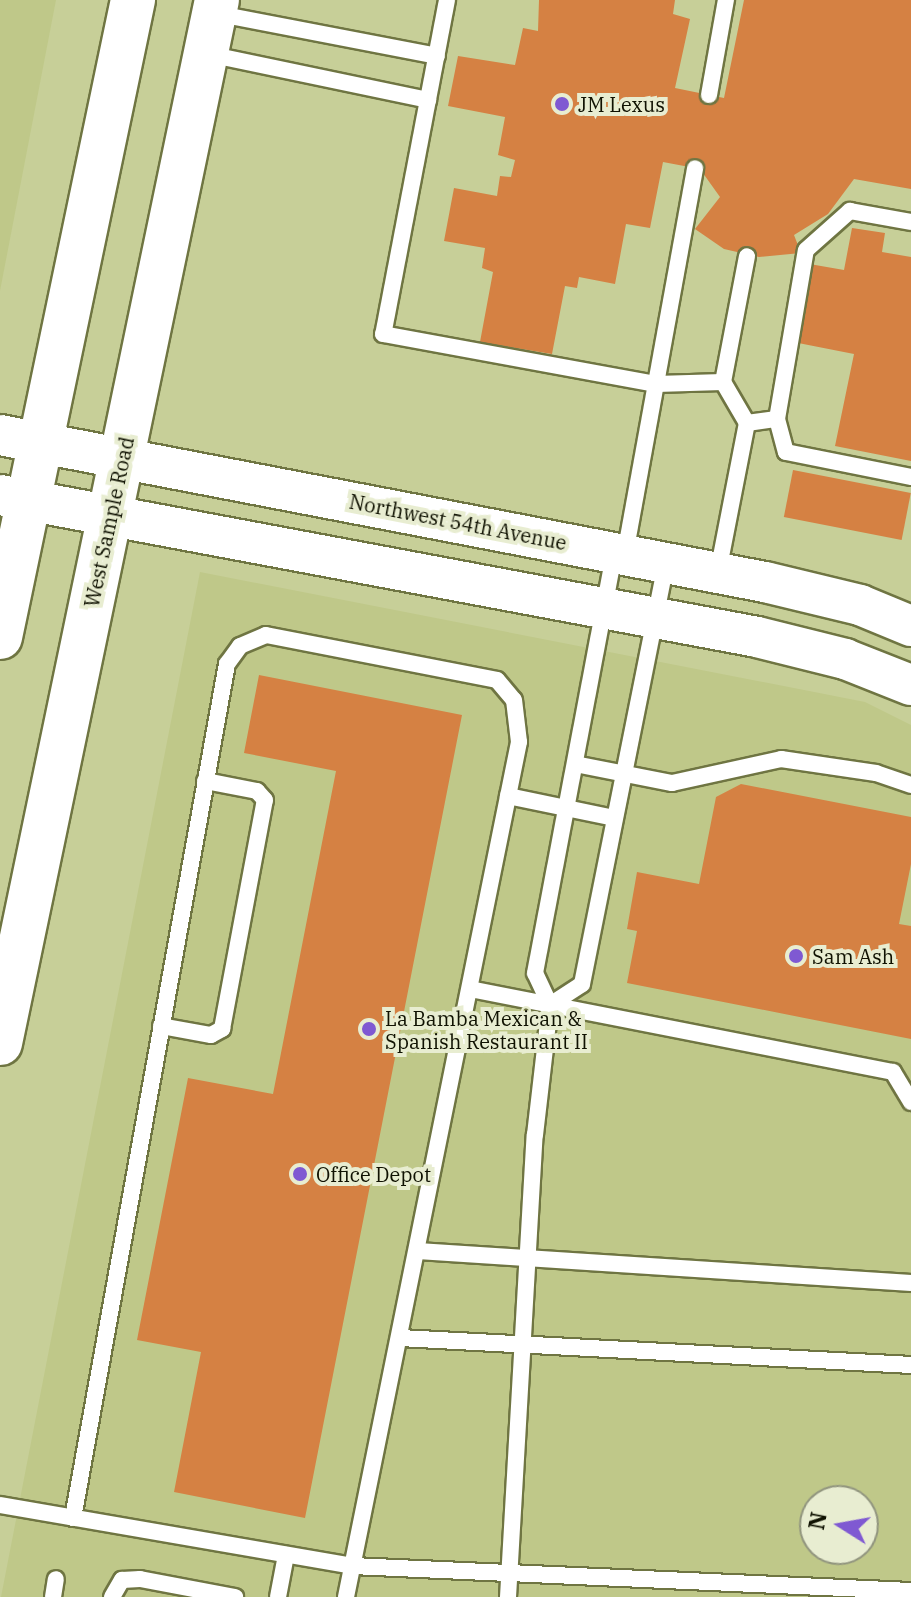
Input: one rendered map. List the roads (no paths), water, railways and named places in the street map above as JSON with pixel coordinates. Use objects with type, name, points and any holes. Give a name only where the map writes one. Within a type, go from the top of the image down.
[{"type":"main road","points":[[0,637],[20,439],[133,0]]},
{"type":"main road","name":"West Sample Road","points":[[0,1043],[212,22]]},
{"type":"street","name":"Northwest 54th Avenue","points":[[20,439],[718,572],[860,605],[911,626]]},
{"type":"street","points":[[14,497],[655,619],[845,659],[911,685]]},
{"type":"lane","points":[[447,0],[383,334],[656,384],[723,382]]},
{"type":"lane","points":[[709,95],[726,0]]},
{"type":"lane","points":[[212,22],[437,56]]},
{"type":"lane","points":[[212,22],[428,100]]},
{"type":"lane","points":[[508,1597],[528,1258],[550,1005],[535,973],[604,609],[620,553],[656,384],[695,168]]},
{"type":"lane","points":[[911,222],[850,211],[806,250],[777,419],[786,452],[911,477]]},
{"type":"lane","points":[[718,572],[747,423],[723,382],[747,256]]},
{"type":"lane","points":[[747,423],[777,419]]},
{"type":"lane","points":[[550,1005],[582,984],[666,562]]},
{"type":"lane","points":[[73,1518],[227,664],[240,646],[266,635],[497,680],[514,700],[519,742],[346,1597]]},
{"type":"lane","points":[[575,764],[693,782],[749,763],[781,759],[876,773],[911,785]]},
{"type":"lane","points":[[161,1026],[211,1035],[222,1029],[265,800],[257,791],[205,781]]},
{"type":"lane","points":[[508,796],[614,818]]},
{"type":"lane","points":[[470,989],[893,1072],[911,1102]]},
{"type":"lane","points":[[418,1251],[911,1283]]},
{"type":"lane","points":[[400,1338],[911,1365]]},
{"type":"lane","points":[[0,1505],[352,1566],[911,1591]]},
{"type":"lane","points":[[278,1597],[286,1555]]},
{"type":"lane","points":[[53,1597],[56,1579]]},
{"type":"lane","points":[[112,1597],[122,1580],[140,1579],[235,1597]]},
{"type":"place","name":"JM Lexus","points":[[562,104]]},
{"type":"place","name":"Sam Ash","points":[[796,956]]},
{"type":"place","name":"La Bamba Mexican & Spanish Restaurant II","points":[[369,1029]]},
{"type":"place","name":"Office Depot","points":[[300,1174]]}]
